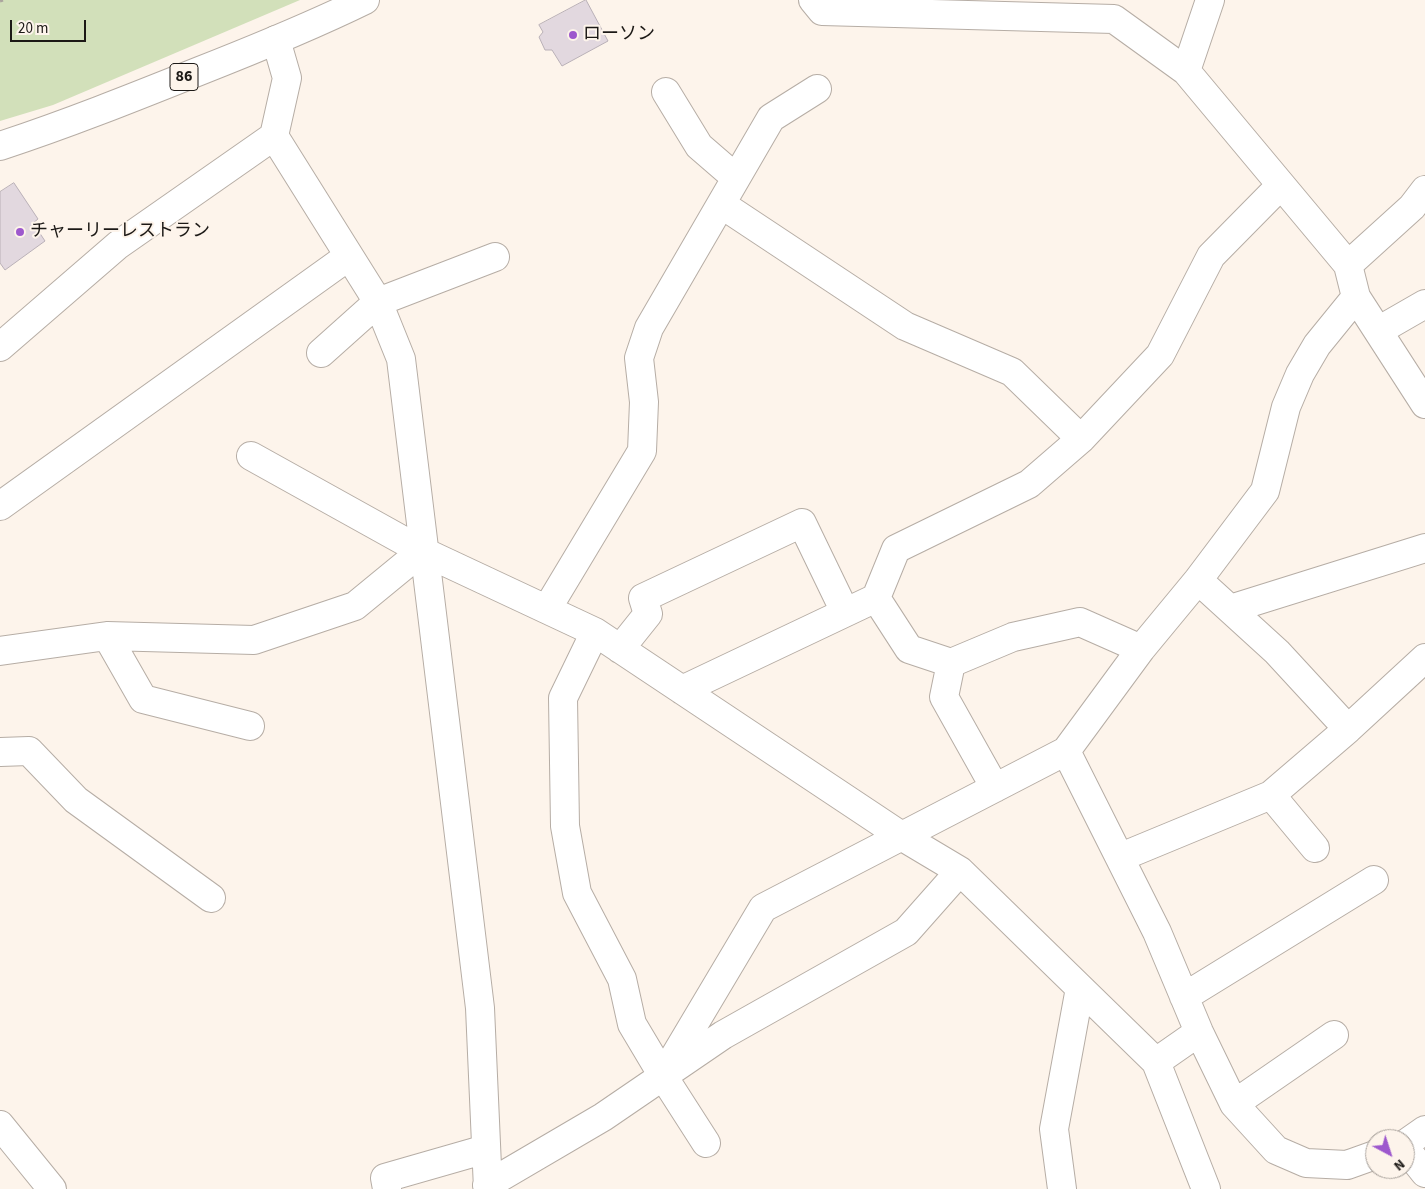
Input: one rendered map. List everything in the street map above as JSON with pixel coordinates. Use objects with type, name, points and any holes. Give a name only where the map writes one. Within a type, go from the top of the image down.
[{"type":"street","name":"86","points":[[0,146],[57,127],[276,40],[365,0]]},
{"type":"street","points":[[813,0],[822,12],[1114,19],[1186,71],[1348,265],[1356,297],[1423,397]]},
{"type":"street","points":[[1186,71],[1210,0]]},
{"type":"street","points":[[0,347],[118,245],[274,136],[287,78],[276,40]]},
{"type":"street","points":[[547,609],[642,451],[644,402],[639,358],[649,328],[771,118],[817,89]]},
{"type":"street","points":[[666,92],[699,146],[736,178]]},
{"type":"street","points":[[274,136],[378,302],[401,359],[422,551],[480,1008],[488,1187],[603,1117],[723,1035],[906,932],[960,871]]},
{"type":"street","points":[[682,690],[876,598],[896,549],[1028,484],[1081,439],[1160,355],[1212,256],[1281,185]]},
{"type":"street","points":[[1348,265],[1412,207],[1425,190]]},
{"type":"street","points":[[721,204],[906,326],[1012,372],[1081,439]]},
{"type":"street","points":[[0,506],[349,256]]},
{"type":"street","points":[[321,353],[378,302],[494,257]]},
{"type":"street","points":[[663,1076],[763,908],[1066,751],[1142,649],[1198,580],[1265,491],[1286,408],[1300,374],[1318,345],[1356,297]]},
{"type":"street","points":[[1378,331],[1425,304]]},
{"type":"street","points":[[250,456],[422,551],[595,632],[903,836],[960,871],[1156,1062],[1206,1189]]},
{"type":"street","points":[[620,649],[648,614],[643,598],[802,523],[845,612]]},
{"type":"street","points":[[1230,609],[1425,548]]},
{"type":"street","points":[[0,651],[107,636],[254,640],[355,606],[422,551]]},
{"type":"street","points":[[1198,580],[1277,652],[1348,729]]},
{"type":"street","points":[[876,598],[909,649],[951,663],[1013,637],[1080,622],[1142,649]]},
{"type":"street","points":[[595,632],[563,698],[565,826],[577,893],[622,979],[632,1024],[706,1143]]},
{"type":"street","points":[[107,636],[143,698],[250,726]]},
{"type":"street","points":[[1121,857],[1271,795],[1348,729],[1425,658]]},
{"type":"street","points":[[951,663],[944,697],[995,788]]},
{"type":"street","points":[[0,752],[29,751],[76,800],[211,898]]},
{"type":"street","points":[[1066,751],[1121,857],[1157,932],[1199,1032],[1234,1104],[1276,1150],[1306,1163],[1347,1165],[1365,1159]]},
{"type":"street","points":[[1271,795],[1315,848]]},
{"type":"street","points":[[1184,997],[1374,880]]},
{"type":"street","points":[[1062,1189],[1054,1129],[1080,988]]},
{"type":"street","points":[[1156,1062],[1199,1032]]},
{"type":"street","points":[[1234,1104],[1334,1035]]},
{"type":"street","points":[[0,1125],[52,1189]]},
{"type":"street","points":[[1415,1138],[1425,1130]]},
{"type":"street","points":[[387,1189],[385,1178],[486,1149]]},
{"type":"street","points":[[1415,1160],[1425,1173]]},
{"type":"green space","points":[[0,0],[300,0],[53,105],[0,121]]},
{"type":"building","name":"ローソン","points":[[586,0],[608,41],[562,66],[552,50],[545,50],[539,37],[543,32],[539,25]]},
{"type":"building","name":"チャーリーレストラン","points":[[14,183],[38,219],[33,223],[45,241],[5,270],[0,263],[0,192]]},
{"type":"place","name":"ローソン","points":[[573,35]]},
{"type":"place","name":"チャーリーレストラン","points":[[20,232]]}]
